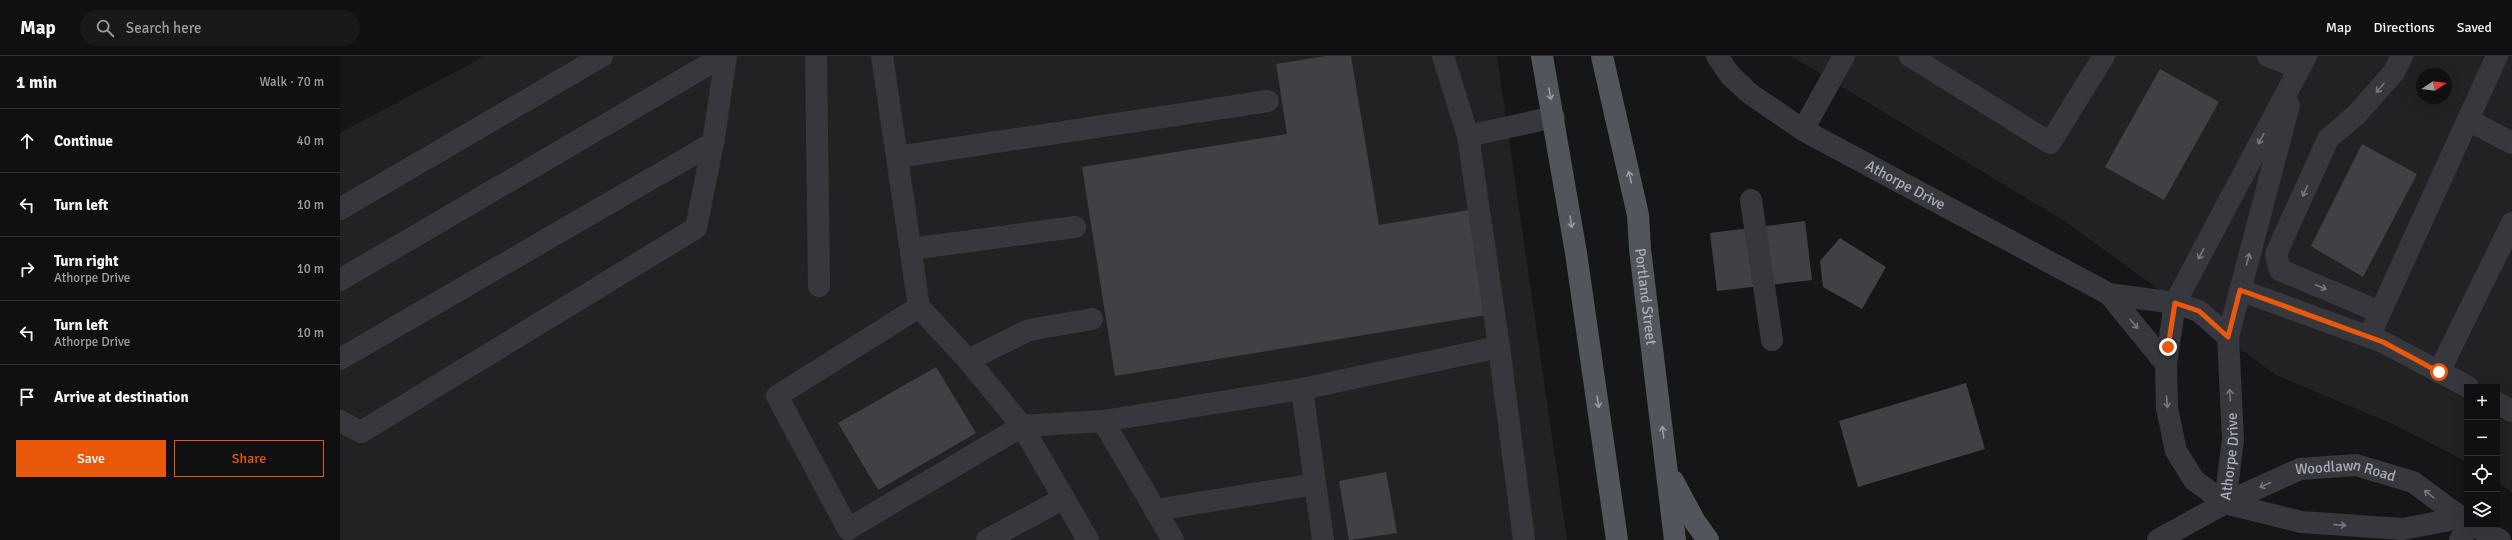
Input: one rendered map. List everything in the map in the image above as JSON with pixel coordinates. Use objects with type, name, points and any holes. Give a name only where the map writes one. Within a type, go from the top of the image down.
[{"type":"main road","points":[[1542,56],[1554,117],[1608,466],[1617,540]]},
{"type":"main road","name":"Portland Street","points":[[1602,56],[1638,215],[1640,249],[1668,470],[1675,540]]},
{"type":"main road","points":[[1668,470],[1695,522],[1708,540]]},
{"type":"street","points":[[340,210],[602,56]]},
{"type":"street","points":[[340,280],[723,56]]},
{"type":"street","points":[[340,421],[361,432],[696,228],[713,143],[726,56]]},
{"type":"street","points":[[816,56],[819,286]]},
{"type":"street","points":[[882,56],[919,308],[968,360],[1022,426],[1088,540]]},
{"type":"street","points":[[1443,56],[1468,136],[1499,347],[1524,540]]},
{"type":"street","name":"Athorpe Drive","points":[[1717,56],[1730,75],[1749,93],[1803,130],[2109,294],[2175,303],[2199,311],[2228,337],[2232,440],[2225,503]]},
{"type":"street","points":[[1803,130],[1844,56]]},
{"type":"street","points":[[1910,56],[2050,144],[2096,59]]},
{"type":"street","points":[[2268,56],[2303,62]]},
{"type":"street","points":[[2380,312],[2280,270],[2276,254],[2328,139],[2357,114],[2394,72],[2402,56]]},
{"type":"street","points":[[2369,337],[2497,56]]},
{"type":"street","points":[[2228,337],[2303,62]]},
{"type":"street","points":[[2175,303],[2303,62]]},
{"type":"street","points":[[897,157],[1268,101]]},
{"type":"street","points":[[1468,136],[1554,117]]},
{"type":"street","points":[[2468,120],[2512,143]]},
{"type":"street","points":[[340,359],[713,143]]},
{"type":"street","points":[[1751,200],[1772,340]]},
{"type":"street","points":[[2439,372],[2512,223]]},
{"type":"street","points":[[911,249],[1075,226]]},
{"type":"street","points":[[2240,290],[2369,337],[2464,385]]},
{"type":"street","name":"Athorpe Drive","points":[[2109,294],[2166,364]]},
{"type":"street","name":"Athorpe Drive","points":[[2175,303],[2166,364],[2167,408],[2176,451],[2194,480],[2225,503]]},
{"type":"street","points":[[919,308],[776,396],[848,529],[1022,426],[1103,421],[1302,389],[1499,347]]},
{"type":"street","points":[[968,360],[1029,330],[1092,319]]},
{"type":"street","points":[[1302,389],[1323,540]]},
{"type":"street","points":[[2500,405],[2512,411]]},
{"type":"street","points":[[1103,421],[1172,540]]},
{"type":"street","name":"Woodlawn Road","points":[[2158,540],[2225,503],[2300,469],[2356,465],[2413,482],[2464,521]]},
{"type":"street","points":[[1155,510],[1315,484]]},
{"type":"street","points":[[987,540],[1064,498]]},
{"type":"street","points":[[2225,503],[2301,522],[2403,529],[2464,523]]},
{"type":"street","points":[[2460,540],[2465,528]]},
{"type":"street","name":"Woodlawn Road","points":[[2477,528],[2500,540]]},
{"type":"shaded area","points":[[485,56],[1497,56],[1567,540],[340,540],[340,133]]},
{"type":"shaded area","points":[[1791,56],[2512,56],[2512,492],[2500,484],[2500,384],[2464,384],[2464,460],[2395,425],[2276,375],[2066,222]]},
{"type":"building","points":[[1326,56],[1351,56],[1379,225],[1469,210],[1486,315],[1115,376],[1082,167],[1287,134],[1276,64]]},
{"type":"building","points":[[2160,69],[2219,102],[2164,200],[2105,167]]},
{"type":"building","points":[[2362,144],[2417,174],[2363,277],[2311,246]]},
{"type":"building","points":[[1805,221],[1812,280],[1717,291],[1710,233]]},
{"type":"building","points":[[1840,238],[1886,267],[1862,309],[1823,287],[1820,261]]},
{"type":"building","points":[[936,367],[976,433],[878,490],[838,423]]},
{"type":"building","points":[[1966,383],[1985,449],[1858,487],[1839,421]]},
{"type":"building","points":[[1386,472],[1397,533],[1349,540],[1339,481]]},
{"type":"route","points":[[2168,347],[2175,303],[2199,311],[2217,325],[2228,337],[2240,290],[2383,342],[2439,372]]}]
